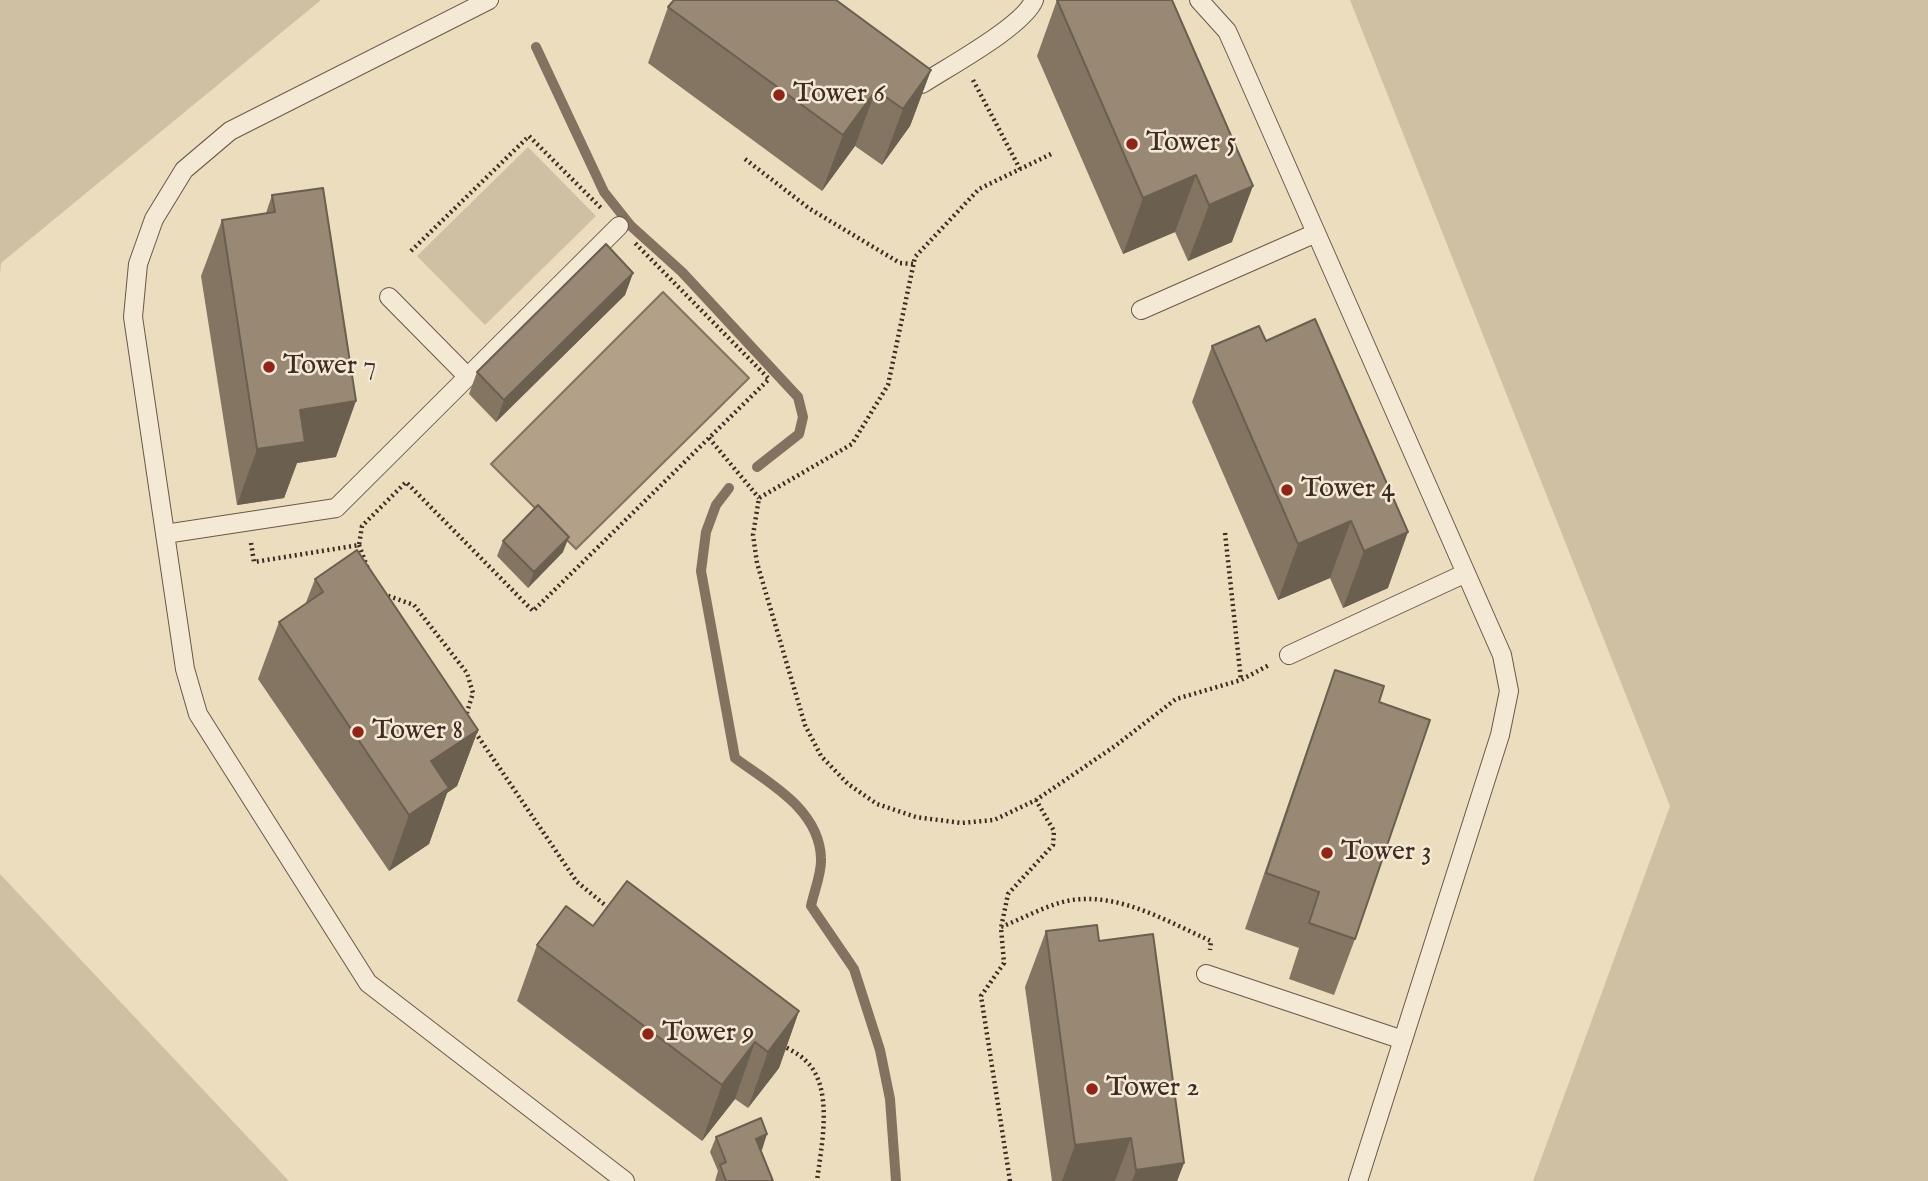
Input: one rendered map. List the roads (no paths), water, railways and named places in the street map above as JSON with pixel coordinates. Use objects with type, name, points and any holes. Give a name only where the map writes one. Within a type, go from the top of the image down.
[{"type":"lane","points":[[489,0],[230,131],[184,170],[154,219],[138,264],[133,317],[186,669],[198,714],[368,983],[625,1181]]},
{"type":"lane","points":[[922,84],[1001,34],[1030,8],[1034,0]]},
{"type":"lane","points":[[1199,0],[1227,31],[1502,655],[1509,691],[1496,747],[1358,1181]]},
{"type":"lane","points":[[165,534],[336,508],[619,226]]},
{"type":"lane","points":[[1141,310],[1316,233]]},
{"type":"lane","points":[[389,297],[468,377]]},
{"type":"lane","points":[[1289,655],[1466,573]]},
{"type":"lane","points":[[1206,974],[1403,1040]]},
{"type":"waterway","points":[[536,47],[604,192],[631,226],[682,272],[798,397],[803,417],[799,434],[757,467]]},
{"type":"waterway","points":[[729,488],[716,505],[706,532],[701,571],[735,758],[790,799],[812,825],[818,841],[821,864],[811,906],[854,969],[880,1050],[890,1099],[896,1181]]},
{"type":"place","name":"Tower 6","points":[[779,95]]},
{"type":"place","name":"Tower 5","points":[[1132,144]]},
{"type":"place","name":"Tower 7","points":[[269,367]]},
{"type":"place","name":"Tower 4","points":[[1287,490]]},
{"type":"place","name":"Tower 8","points":[[358,732]]},
{"type":"place","name":"Tower 3","points":[[1327,853]]},
{"type":"place","name":"Tower 9","points":[[648,1034]]},
{"type":"place","name":"Tower 2","points":[[1092,1089]]}]
